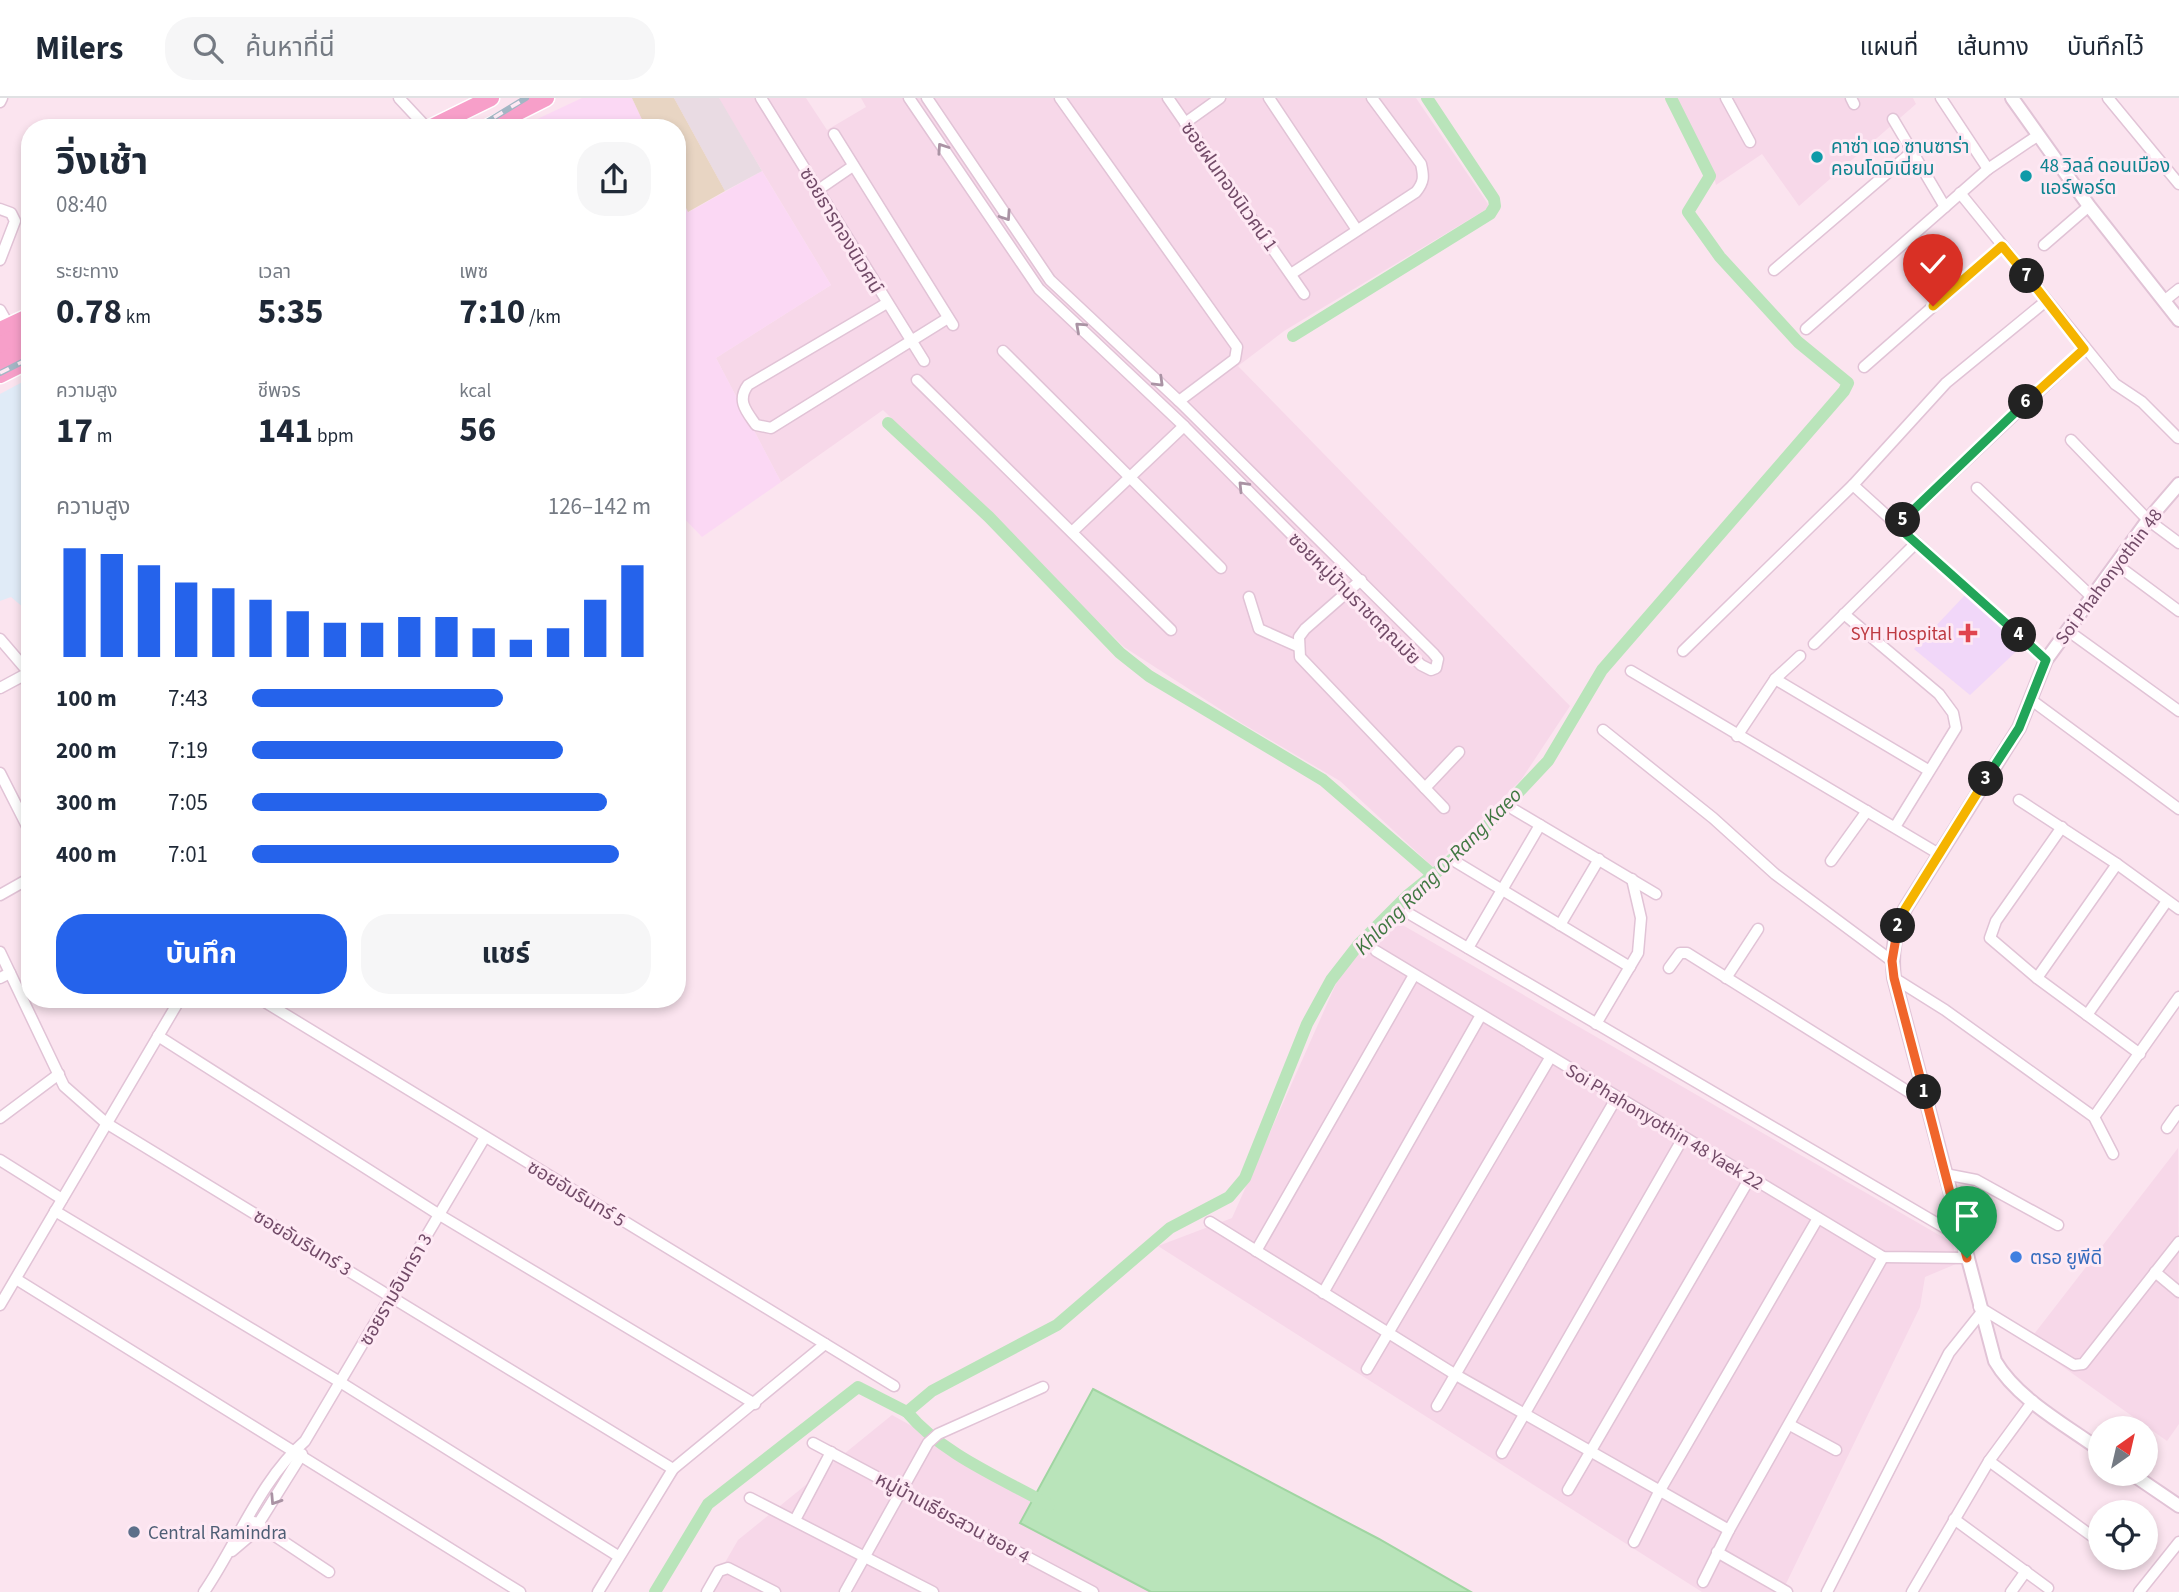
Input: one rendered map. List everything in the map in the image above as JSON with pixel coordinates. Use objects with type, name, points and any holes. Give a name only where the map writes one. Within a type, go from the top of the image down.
[{"type":"main road","points":[[448,119],[491,98]]},
{"type":"main road","points":[[505,119],[546,98]]},
{"type":"main road","points":[[5,328],[21,320]]},
{"type":"main road","points":[[0,345],[21,334]]},
{"type":"main road","points":[[0,362],[21,352]]},
{"type":"main road","points":[[0,375],[21,364]]},
{"type":"street","points":[[399,98],[420,119]]},
{"type":"street","name":"ซอยธารทองนิเวศน์","points":[[761,98],[924,361]]},
{"type":"street","name":"ซอยหมู่บ้านราชตฤณมัย","points":[[910,98],[1030,278],[1184,426],[1349,590],[1420,665],[1431,670],[1436,668],[1438,659],[1433,653],[1361,580],[1122,346],[1050,280],[927,98]]},
{"type":"street","points":[[1060,98],[1237,347],[1235,359],[1179,401]]},
{"type":"street","name":"ซอยฝนทองนิเวศน์ 1","points":[[1168,98],[1304,294]]},
{"type":"street","points":[[1185,123],[1220,98]]},
{"type":"street","points":[[1269,98],[1357,230]]},
{"type":"street","points":[[1291,274],[1416,192],[1424,177],[1421,164],[1372,98]]},
{"type":"street","points":[[1726,98],[1750,142]]},
{"type":"street","points":[[1941,98],[1988,169]]},
{"type":"street","points":[[2012,98],[2089,206],[2179,320]]},
{"type":"street","points":[[2108,98],[2179,184]]},
{"type":"street","points":[[1893,119],[1945,206]]},
{"type":"street","points":[[834,134],[951,321],[911,340],[771,428],[756,425],[743,405],[742,394],[748,385],[887,303]]},
{"type":"street","points":[[1805,329],[1988,169],[2037,136]]},
{"type":"street","points":[[1774,271],[1913,151]]},
{"type":"street","points":[[818,190],[853,166]]},
{"type":"street","points":[[1960,193],[2115,384],[2142,402],[2178,439]]},
{"type":"street","points":[[2044,245],[2089,206]]},
{"type":"street","points":[[0,209],[11,213],[15,221],[0,260]]},
{"type":"street","points":[[1864,367],[2002,246]]},
{"type":"street","points":[[2164,301],[2179,289]]},
{"type":"street","points":[[1684,651],[1853,485],[1946,383],[2046,301]]},
{"type":"street","points":[[0,310],[5,328]]},
{"type":"street","points":[[1111,355],[1122,346]]},
{"type":"street","points":[[1897,526],[2084,349]]},
{"type":"street","points":[[1003,351],[1222,568]]},
{"type":"street","points":[[917,380],[1171,630]]},
{"type":"street","points":[[1072,532],[1184,426]]},
{"type":"street","points":[[2071,440],[2148,520],[2179,543]]},
{"type":"street","name":"Soi Phahonyothin 48","points":[[2088,1441],[2033,1401],[2000,1370],[1980,1310],[1894,978],[1892,961],[1895,937],[1902,917],[2019,728],[2046,660],[2148,520],[2179,484]]},
{"type":"street","points":[[1853,485],[2046,660]]},
{"type":"street","points":[[1977,488],[2092,597]]},
{"type":"street","points":[[1267,511],[1280,500]]},
{"type":"street","points":[[1814,645],[1916,543]]},
{"type":"street","points":[[2117,565],[2179,611]]},
{"type":"street","points":[[1361,580],[1305,629],[1297,646],[1300,657],[1444,808]]},
{"type":"street","points":[[1249,597],[1259,629],[1297,646]]},
{"type":"street","points":[[1844,614],[1939,694],[1953,713],[1956,728],[1895,827]]},
{"type":"street","points":[[2067,630],[2179,711]]},
{"type":"street","points":[[0,639],[21,664]]},
{"type":"street","points":[[1737,736],[1775,679],[1800,656]]},
{"type":"street","points":[[1631,671],[1939,854]]},
{"type":"street","points":[[0,688],[21,677]]},
{"type":"street","points":[[1775,679],[1928,770]]},
{"type":"street","points":[[2030,699],[2179,809]]},
{"type":"street","points":[[1603,730],[1713,818],[1775,874],[1892,961]]},
{"type":"street","points":[[1425,788],[1460,752]]},
{"type":"street","points":[[0,773],[21,814]]},
{"type":"street","points":[[2019,800],[2118,864],[2179,909]]},
{"type":"street","points":[[1513,809],[1656,894]]},
{"type":"street","points":[[1831,861],[1867,811]]},
{"type":"street","points":[[1468,948],[1540,825]]},
{"type":"street","points":[[2062,827],[1990,931],[1990,938],[2036,978],[2140,1054]]},
{"type":"street","points":[[1560,925],[1599,859]]},
{"type":"street","points":[[1456,862],[1630,967]]},
{"type":"street","points":[[2036,978],[2118,864]]},
{"type":"street","points":[[1596,1024],[1630,967],[1641,937],[1641,918],[1632,879]]},
{"type":"street","points":[[0,895],[21,883]]},
{"type":"street","points":[[2087,1015],[2167,901]]},
{"type":"street","points":[[1408,913],[1962,1238]]},
{"type":"street","points":[[1726,978],[1759,929]]},
{"type":"street","name":"Soi Phahonyothin 48 Yaek 22","points":[[1376,951],[1883,1257]]},
{"type":"street","points":[[1669,968],[1683,951],[1928,1104]]},
{"type":"street","name":"ซอยอัมรินทร์ 3","points":[[0,952],[21,996]]},
{"type":"street","points":[[0,978],[10,973]]},
{"type":"street","points":[[1256,1251],[1414,975]]},
{"type":"street","points":[[1894,978],[1945,1010],[2094,1117],[2113,1153]]},
{"type":"street","points":[[2094,1117],[2179,997]]},
{"type":"street","name":"ซอยอัมรินทร์ 3","points":[[27,1008],[72,1095],[106,1123],[673,1469]]},
{"type":"street","points":[[0,1305],[175,1008]]},
{"type":"street","name":"ซอยอัมรินทร์ 5","points":[[275,1008],[894,1386]]},
{"type":"street","points":[[1323,1293],[1481,1015]]},
{"type":"street","points":[[158,1036],[438,1214],[755,1404]]},
{"type":"street","points":[[1367,1369],[1480,1172],[1550,1058]]},
{"type":"street","points":[[1,1116],[59,1074]]},
{"type":"street","points":[[1437,1406],[1617,1097]]},
{"type":"street","points":[[2167,1128],[2179,1111]]},
{"type":"street","name":"ซอยรามอินทรา 3","points":[[232,1551],[234,1538],[291,1453],[305,1441],[485,1137]]},
{"type":"street","points":[[1502,1452],[1684,1138]]},
{"type":"street","points":[[0,1160],[62,1199]]},
{"type":"street","points":[[1945,1174],[1976,1180],[2058,1225]]},
{"type":"street","points":[[1568,1490],[1751,1176]]},
{"type":"street","points":[[55,1211],[340,1382],[618,1556]]},
{"type":"street","points":[[1634,1542],[1659,1492],[1818,1217]]},
{"type":"street","points":[[1210,1222],[1456,1375],[1728,1530]]},
{"type":"street","points":[[1827,1592],[1949,1353],[1980,1310],[2078,1366],[2087,1359],[2179,1242]]},
{"type":"street","points":[[1703,1582],[1728,1530],[1883,1257],[1967,1258]]},
{"type":"street","points":[[2155,1272],[2178,1288]]},
{"type":"street","points":[[16,1279],[291,1453],[520,1592]]},
{"type":"street","points":[[598,1592],[673,1469],[825,1344]]},
{"type":"street","points":[[845,1592],[928,1443],[938,1434],[1043,1387]]},
{"type":"street","points":[[1912,1592],[1989,1461],[2033,1401]]},
{"type":"street","points":[[1790,1425],[1836,1450]]},
{"type":"street","name":"ซอยรามอินทรา 3","points":[[204,1592],[232,1551],[244,1544],[258,1525],[302,1459],[305,1441]]},
{"type":"street","name":"หมู่บ้านเธียรสวน ซอย 4","points":[[813,1443],[1093,1592]]},
{"type":"street","points":[[796,1520],[831,1452]]},
{"type":"street","points":[[1989,1461],[2088,1533]]},
{"type":"street","points":[[2150,1486],[2179,1506]]},
{"type":"street","points":[[750,1498],[933,1592]]},
{"type":"street","points":[[248,1517],[328,1572]]},
{"type":"street","points":[[1954,1519],[2048,1588]]},
{"type":"street","points":[[2139,1592],[2179,1542]]},
{"type":"street","points":[[1717,1552],[1787,1592]]},
{"type":"street","points":[[707,1592],[719,1571],[728,1568],[775,1592]]},
{"type":"street","points":[[2011,1592],[2026,1571]]},
{"type":"shaded area","points":[[582,98],[632,98],[642,119],[537,119]]},
{"type":"shaded area","points":[[632,98],[674,98],[686,119],[642,119]]},
{"type":"shaded area","points":[[674,98],[719,98],[762,171],[725,191]]},
{"type":"shaded area","points":[[718,98],[806,98],[827,130],[866,107],[861,98],[1416,98],[1490,207],[1284,331],[1238,366],[1570,706],[1521,780],[1433,867],[1340,781],[1243,724],[1124,647],[883,410],[781,482],[716,358],[831,285]]},
{"type":"shaded area","points":[[1675,98],[1913,98],[1916,104],[1799,206],[1762,154],[1716,185],[1713,172]]},
{"type":"shaded area","points":[[686,120],[725,191],[688,212],[686,208]]},
{"type":"shaded area","points":[[762,171],[831,285],[716,358],[781,482],[702,537],[686,520],[686,206],[689,212]]},
{"type":"shaded area","points":[[21,383],[21,605],[11,597],[0,601],[0,394]]},
{"type":"shaded area","name":"SYH Hospital","points":[[1967,593],[2022,646],[1970,695],[1914,649]]},
{"type":"shaded area","points":[[1387,916],[1953,1243],[1956,1264],[1925,1277],[1920,1307],[1782,1592],[1702,1592],[1158,1246],[1232,1218],[1339,977]]},
{"type":"shaded area","points":[[2178,1148],[2179,1424],[2167,1441],[2158,1435],[2158,1416],[2132,1416],[2028,1342]]},
{"type":"shaded area","points":[[1093,1389],[1379,1539],[1471,1592],[1151,1592],[1020,1523]]},
{"type":"shaded area","points":[[892,1415],[1212,1592],[708,1592],[738,1540]]},
{"type":"waterway","points":[[1293,336],[1490,214],[1495,206],[1494,199],[1427,98]]},
{"type":"waterway","name":"Khlong Rang O-Rang Kaeo","points":[[655,1592],[708,1504],[858,1387],[907,1412],[932,1391],[1057,1325],[1170,1228],[1229,1197],[1245,1178],[1307,1024],[1331,980],[1359,944],[1407,896],[1465,849],[1548,761],[1602,670],[1844,391],[1848,383],[1798,342],[1720,257],[1688,212],[1710,176],[1671,98]]},
{"type":"waterway","points":[[888,423],[989,517],[1120,653],[1149,676],[1323,780],[1433,875]]},
{"type":"waterway","points":[[907,1412],[921,1427],[955,1453],[1049,1505]]},
{"type":"railway","points":[[492,119],[526,98]]},
{"type":"railway","points":[[0,373],[21,362]]},
{"type":"place","name":"คาซ่า เดอ ซานซาร่า คอนโดมิเนี่ยม","points":[[1817,157]]},
{"type":"place","name":"48 วิลล์ ดอนเมือง แอร์พอร์ต","points":[[2026,176]]},
{"type":"place","name":"SYH Hospital","points":[[1968,633]]},
{"type":"place","name":"ตรอ ยูพีดี","points":[[2016,1257]]},
{"type":"place","name":"Central Ramindra","points":[[134,1532]]},
{"type":"route","points":[[1933,306],[2002,246],[2084,349],[1897,526],[1987,604],[2046,660],[2019,728],[1905,909],[1895,937],[1892,961],[1894,978],[1967,1258]]}]
